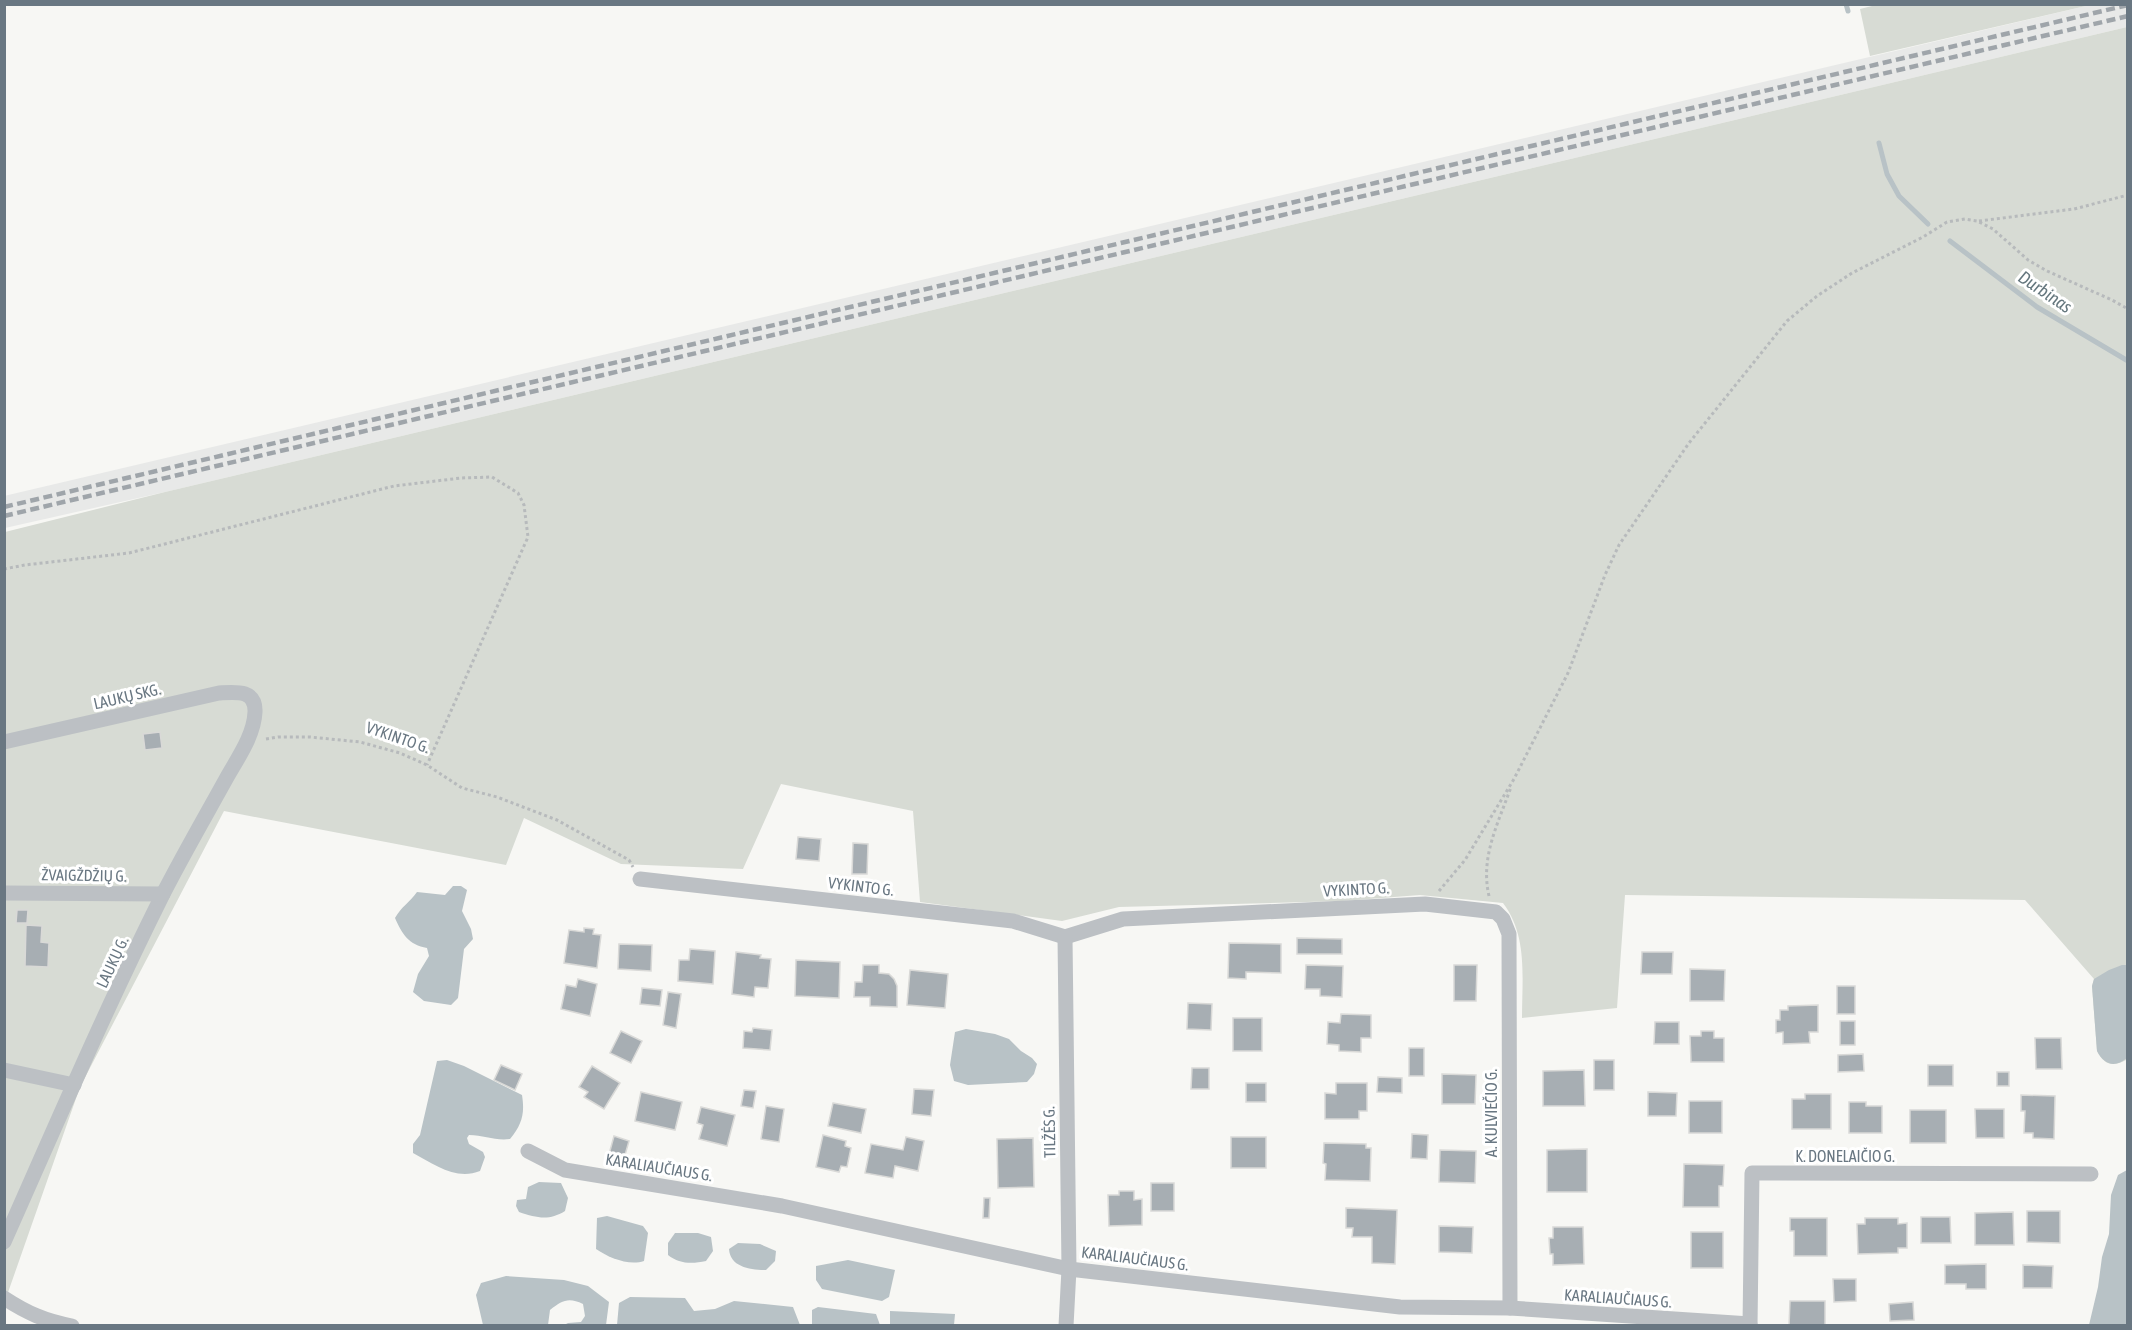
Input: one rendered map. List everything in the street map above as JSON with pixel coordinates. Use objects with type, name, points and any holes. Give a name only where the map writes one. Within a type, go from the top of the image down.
[{"type":"street","name":"LAUKŲ SKG.","points":[[4,742],[219,693],[239,692],[248,695],[254,702]]},
{"type":"street","name":"LAUKŲ G.","points":[[4,1242],[163,894],[246,743],[255,713],[254,702]]},
{"type":"street","name":"VYKINTO G.","points":[[640,879],[1013,921],[1065,937],[1123,918],[1425,904],[1499,915]]},
{"type":"street","name":"ŽVAIGŽDŽIŲ G.","points":[[4,892],[163,894]]},
{"type":"street","name":"A. KULVIEČIO G.","points":[[1499,915],[1509,934],[1510,1308]]},
{"type":"street","name":"TILŽĖS G.","points":[[1065,937],[1069,1269],[1066,1326]]},
{"type":"street","points":[[4,1070],[74,1085]]},
{"type":"street","name":"KARALIAUČIAUS G.","points":[[528,1151],[565,1170],[782,1206],[1069,1269],[1400,1307],[1510,1308],[1750,1325]]},
{"type":"street","name":"K. DONELAIČIO G.","points":[[1750,1325],[1752,1173],[2091,1174]]},
{"type":"street","points":[[4,1298],[25,1312],[72,1326]]},
{"type":"path","points":[[1425,904],[1446,884],[1465,860],[1514,779],[1568,673],[1619,544],[1689,443],[1787,321],[1817,296],[1852,273],[1923,237],[1947,222],[1965,219],[1977,221],[2074,209],[2127,195]]},
{"type":"path","points":[[1977,221],[1993,229],[2028,260],[2127,309]]},
{"type":"path","points":[[4,569],[129,553],[394,486],[492,477],[518,493],[524,505],[528,537],[427,765]]},
{"type":"path","name":"VYKINTO G.","points":[[246,743],[278,737],[310,737],[360,741],[400,753],[427,765],[462,788],[497,797],[567,825],[629,860],[640,879]]},
{"type":"path","points":[[1499,915],[1489,895],[1485,873],[1487,855],[1514,779]]},
{"type":"shaded area","points":[[1876,5],[2090,5],[1870,56],[1860,9]]},
{"type":"shaded area","points":[[2090,5],[2127,5],[2127,27],[5,528],[4,496]]},
{"type":"shaded area","points":[[2127,27],[2126,1060],[2113,1064],[2106,1062],[2100,1056],[2097,1051],[2092,986],[2094,979],[2025,900],[1625,895],[1617,1008],[1522,1018],[1523,973],[1520,943],[1517,929],[1503,903],[1420,895],[1342,901],[1119,907],[1062,921],[920,902],[913,811],[781,784],[743,869],[621,864],[524,818],[506,865],[224,811],[80,1087],[5,1301],[5,532],[165,492]]},
{"type":"shaded area","points":[[453,886],[461,886],[467,890],[462,911],[473,939],[464,949],[458,998],[451,1005],[424,1001],[413,992],[418,974],[429,956],[427,948],[407,938],[395,918],[417,892],[445,895]]},
{"type":"shaded area","points":[[2122,965],[2127,965],[2127,1058],[2110,1064],[2097,1051],[2092,986],[2094,979]]},
{"type":"shaded area","points":[[966,1029],[1009,1039],[1037,1064],[1034,1074],[1027,1082],[968,1085],[954,1081],[950,1065],[955,1032]]},
{"type":"shaded area","points":[[447,1060],[522,1095],[522,1118],[510,1139],[469,1135],[467,1138],[469,1144],[483,1152],[485,1157],[480,1171],[471,1174],[445,1170],[413,1153],[413,1144],[420,1135],[437,1061]]},
{"type":"shaded area","points":[[2127,1170],[2127,1325],[2089,1325],[2102,1257],[2109,1234],[2111,1195],[2118,1175]]},
{"type":"shaded area","points":[[539,1182],[561,1183],[568,1198],[565,1211],[543,1218],[519,1212],[516,1206],[517,1200],[526,1199],[528,1187]]},
{"type":"shaded area","points":[[607,1216],[643,1226],[648,1233],[644,1261],[619,1260],[596,1249],[597,1218]]},
{"type":"shaded area","points":[[675,1233],[698,1233],[711,1237],[713,1251],[706,1261],[681,1262],[668,1255],[668,1243]]},
{"type":"shaded area","points":[[738,1243],[760,1244],[776,1251],[775,1261],[766,1270],[737,1264],[730,1255],[729,1249]]},
{"type":"shaded area","points":[[848,1260],[895,1270],[889,1297],[882,1301],[822,1289],[816,1280],[816,1266]]},
{"type":"shaded area","points":[[506,1276],[564,1280],[588,1286],[609,1302],[606,1325],[564,1325],[581,1322],[585,1316],[583,1304],[570,1300],[550,1310],[548,1325],[483,1325],[476,1295],[481,1283]]},
{"type":"shaded area","points":[[630,1297],[685,1298],[694,1311],[715,1309],[734,1301],[793,1307],[800,1325],[617,1325],[619,1303]]},
{"type":"shaded area","points":[[818,1307],[876,1314],[880,1325],[812,1325],[812,1310]]},
{"type":"shaded area","points":[[890,1311],[955,1314],[954,1325],[890,1325]]},
{"type":"building","points":[[160,732],[162,748],[145,750],[143,734]]},
{"type":"building","points":[[798,837],[821,839],[819,861],[796,859]]},
{"type":"building","points":[[853,843],[868,844],[867,874],[852,874]]},
{"type":"building","points":[[17,910],[28,910],[27,923],[16,923]]},
{"type":"building","points":[[26,925],[42,926],[41,942],[49,943],[48,967],[25,966]]},
{"type":"building","points":[[584,928],[594,929],[593,934],[601,935],[597,968],[564,963],[569,930],[584,932]]},
{"type":"building","points":[[1297,938],[1342,939],[1342,954],[1297,954]]},
{"type":"building","points":[[1229,943],[1281,944],[1281,973],[1246,972],[1246,979],[1228,978]]},
{"type":"building","points":[[619,944],[652,945],[651,971],[618,969]]},
{"type":"building","points":[[690,949],[715,951],[713,984],[678,981],[679,960],[689,960]]},
{"type":"building","points":[[736,952],[761,955],[760,958],[771,959],[768,988],[755,987],[754,997],[732,994]]},
{"type":"building","points":[[1642,952],[1673,952],[1672,974],[1641,974]]},
{"type":"building","points":[[796,960],[840,962],[839,998],[795,996]]},
{"type":"building","points":[[863,965],[879,965],[879,973],[889,974],[894,979],[897,986],[897,1007],[870,1006],[870,997],[854,997],[855,982],[862,982]]},
{"type":"building","points":[[1306,965],[1343,966],[1342,997],[1320,996],[1320,989],[1305,989]]},
{"type":"building","points":[[1454,965],[1477,965],[1476,1001],[1454,1001]]},
{"type":"building","points":[[1690,969],[1725,970],[1724,1001],[1690,1001]]},
{"type":"building","points":[[910,970],[948,974],[945,1008],[907,1005]]},
{"type":"building","points":[[578,979],[597,984],[590,1016],[561,1009],[566,985],[576,987]]},
{"type":"building","points":[[1837,986],[1855,986],[1855,1014],[1837,1014]]},
{"type":"building","points":[[642,988],[662,990],[660,1006],[640,1004]]},
{"type":"building","points":[[668,992],[681,994],[676,1028],[663,1025]]},
{"type":"building","points":[[1188,1003],[1212,1004],[1211,1030],[1187,1029]]},
{"type":"building","points":[[1818,1005],[1818,1032],[1809,1032],[1810,1043],[1783,1044],[1783,1032],[1776,1033],[1776,1020],[1780,1020],[1780,1010],[1788,1010],[1788,1006]]},
{"type":"building","points":[[1341,1014],[1371,1015],[1371,1038],[1361,1038],[1361,1052],[1339,1051],[1339,1045],[1327,1044],[1328,1022],[1340,1023]]},
{"type":"building","points":[[1233,1018],[1262,1018],[1262,1051],[1233,1051]]},
{"type":"building","points":[[1840,1021],[1855,1021],[1855,1045],[1840,1045]]},
{"type":"building","points":[[1655,1022],[1679,1022],[1679,1044],[1654,1044]]},
{"type":"building","points":[[753,1028],[772,1030],[770,1050],[743,1048],[744,1031],[752,1032]]},
{"type":"building","points":[[621,1031],[642,1041],[631,1063],[610,1053]]},
{"type":"building","points":[[1701,1031],[1714,1031],[1714,1038],[1724,1038],[1724,1062],[1691,1062],[1690,1036],[1701,1036]]},
{"type":"building","points":[[2035,1038],[2061,1038],[2062,1069],[2036,1069]]},
{"type":"building","points":[[1409,1048],[1424,1048],[1424,1076],[1409,1076]]},
{"type":"building","points":[[1863,1054],[1864,1071],[1838,1072],[1838,1055]]},
{"type":"building","points":[[1594,1060],[1614,1060],[1614,1090],[1594,1090]]},
{"type":"building","points":[[501,1065],[522,1074],[515,1090],[494,1080]]},
{"type":"building","points":[[1928,1065],[1953,1065],[1953,1086],[1928,1086]]},
{"type":"building","points":[[592,1066],[620,1083],[604,1109],[584,1097],[588,1092],[579,1087]]},
{"type":"building","points":[[1192,1068],[1209,1068],[1209,1089],[1191,1089]]},
{"type":"building","points":[[1584,1070],[1585,1106],[1543,1106],[1543,1071]]},
{"type":"building","points":[[1997,1072],[2009,1072],[2009,1086],[1997,1086]]},
{"type":"building","points":[[1442,1074],[1476,1075],[1475,1104],[1442,1104]]},
{"type":"building","points":[[1378,1077],[1402,1078],[1402,1093],[1377,1092]]},
{"type":"building","points":[[1246,1083],[1266,1083],[1266,1102],[1246,1102]]},
{"type":"building","points":[[1336,1083],[1367,1083],[1367,1111],[1359,1111],[1359,1119],[1325,1119],[1325,1093],[1336,1094]]},
{"type":"building","points":[[914,1089],[934,1090],[931,1116],[912,1114]]},
{"type":"building","points":[[744,1090],[756,1091],[753,1108],[741,1106]]},
{"type":"building","points":[[641,1092],[682,1102],[675,1130],[635,1121]]},
{"type":"building","points":[[1648,1092],[1677,1093],[1676,1116],[1648,1116]]},
{"type":"building","points":[[1805,1094],[1831,1094],[1831,1129],[1792,1129],[1792,1099],[1805,1099]]},
{"type":"building","points":[[2021,1095],[2055,1096],[2054,1139],[2033,1138],[2033,1133],[2024,1133],[2025,1111],[2021,1111]]},
{"type":"building","points":[[1689,1101],[1722,1101],[1722,1133],[1689,1133]]},
{"type":"building","points":[[1849,1102],[1866,1102],[1866,1106],[1882,1106],[1882,1133],[1849,1133]]},
{"type":"building","points":[[833,1103],[866,1109],[861,1133],[828,1126]]},
{"type":"building","points":[[766,1106],[784,1109],[779,1142],[761,1139]]},
{"type":"building","points":[[701,1107],[735,1115],[727,1146],[699,1139],[703,1125],[697,1123]]},
{"type":"building","points":[[1975,1109],[2004,1109],[2004,1138],[1976,1138]]},
{"type":"building","points":[[1910,1110],[1946,1110],[1946,1143],[1910,1143]]},
{"type":"building","points":[[1412,1134],[1428,1135],[1427,1159],[1411,1158]]},
{"type":"building","points":[[823,1135],[846,1141],[845,1146],[851,1148],[847,1167],[841,1166],[839,1172],[816,1167]]},
{"type":"building","points":[[614,1136],[629,1141],[623,1162],[608,1158]]},
{"type":"building","points":[[906,1137],[924,1141],[918,1171],[895,1166],[893,1178],[865,1173],[871,1144],[903,1150]]},
{"type":"building","points":[[1231,1137],[1266,1137],[1266,1168],[1231,1168]]},
{"type":"building","points":[[1033,1138],[1034,1187],[998,1188],[997,1139]]},
{"type":"building","points":[[1324,1143],[1366,1144],[1366,1148],[1371,1148],[1370,1181],[1325,1180]]},
{"type":"building","points":[[1587,1149],[1587,1192],[1547,1192],[1547,1150]]},
{"type":"building","points":[[1440,1150],[1476,1151],[1475,1183],[1439,1182]]},
{"type":"building","points":[[1684,1164],[1724,1165],[1723,1186],[1719,1186],[1719,1207],[1683,1207]]},
{"type":"building","points":[[1151,1183],[1174,1183],[1174,1211],[1151,1211]]},
{"type":"building","points":[[1119,1191],[1134,1191],[1134,1200],[1142,1199],[1142,1225],[1109,1226],[1108,1195],[1119,1195]]},
{"type":"building","points":[[984,1198],[990,1198],[989,1218],[983,1218]]},
{"type":"building","points":[[1346,1208],[1397,1210],[1395,1264],[1372,1263],[1372,1237],[1352,1237],[1353,1228],[1346,1228]]},
{"type":"building","points":[[2027,1211],[2060,1211],[2060,1243],[2027,1242]]},
{"type":"building","points":[[2013,1212],[2014,1245],[1975,1245],[1975,1213]]},
{"type":"building","points":[[1921,1217],[1950,1217],[1951,1243],[1921,1243]]},
{"type":"building","points":[[1790,1218],[1827,1218],[1827,1256],[1794,1256],[1794,1231],[1790,1231]]},
{"type":"building","points":[[1865,1218],[1898,1218],[1898,1224],[1907,1223],[1907,1248],[1898,1248],[1898,1253],[1858,1254],[1857,1224],[1865,1224]]},
{"type":"building","points":[[1439,1226],[1473,1227],[1472,1253],[1439,1252]]},
{"type":"building","points":[[1553,1227],[1583,1227],[1584,1264],[1553,1265],[1549,1238],[1553,1238]]},
{"type":"building","points":[[1691,1232],[1723,1232],[1723,1268],[1691,1268]]},
{"type":"building","points":[[1986,1264],[1986,1289],[1966,1289],[1966,1284],[1945,1284],[1945,1265]]},
{"type":"building","points":[[2023,1265],[2053,1266],[2052,1288],[2023,1288]]},
{"type":"building","points":[[1833,1279],[1856,1279],[1856,1301],[1834,1302]]},
{"type":"building","points":[[1790,1301],[1825,1301],[1825,1326],[1789,1326]]},
{"type":"building","points":[[1913,1302],[1914,1320],[1890,1321],[1889,1304]]},
{"type":"waterway","name":"Durbinas","points":[[1846,4],[1848,11]]},
{"type":"waterway","name":"Durbinas","points":[[1879,143],[1887,174],[1899,196],[1928,224]]},
{"type":"waterway","name":"Durbinas","points":[[1950,241],[2037,307],[2128,361]]},
{"type":"railway","points":[[4,507],[2128,5]]},
{"type":"railway","points":[[4,516],[2128,16]]}]
